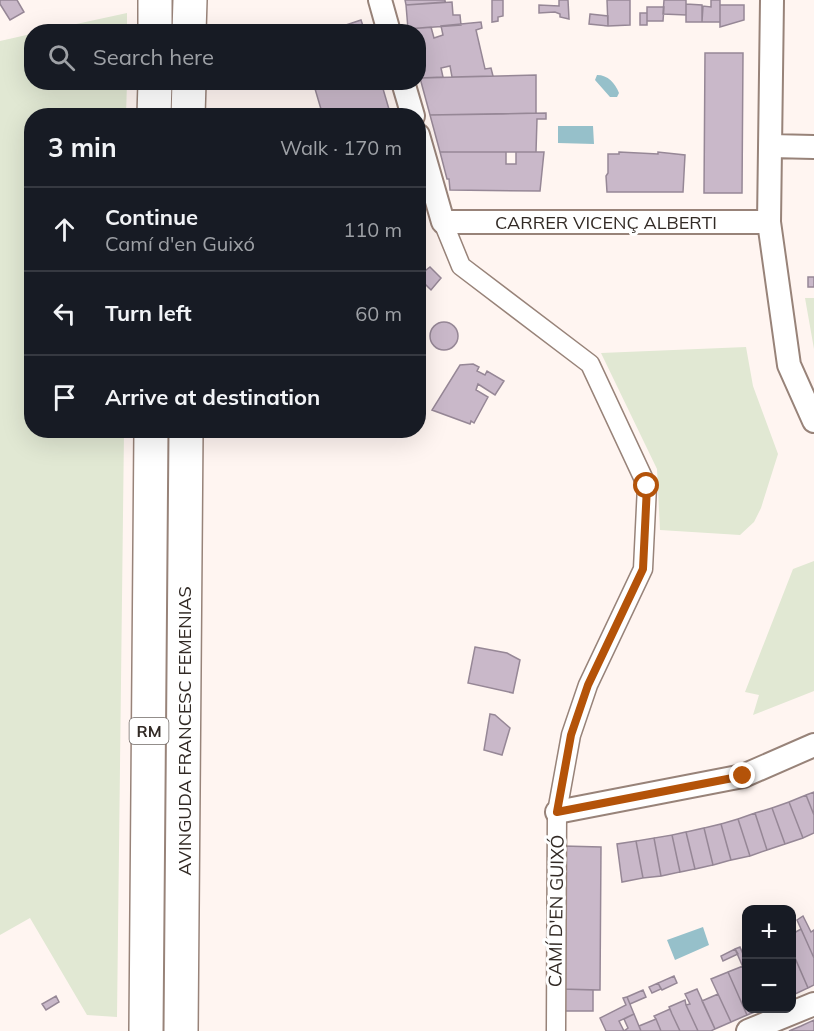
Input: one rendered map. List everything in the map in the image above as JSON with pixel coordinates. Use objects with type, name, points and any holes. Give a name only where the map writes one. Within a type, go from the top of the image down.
[{"type":"main road","points":[[155,0],[155,24]]},
{"type":"main road","points":[[189,24],[190,0]]},
{"type":"main road","points":[[154,90],[154,108]]},
{"type":"main road","points":[[188,108],[189,90]]},
{"type":"main road","name":"AVINGUDA FRANCESC FEMENIAS","points":[[146,1031],[151,438]]},
{"type":"main road","name":"AVINGUDA FRANCESC FEMENIAS","points":[[181,1031],[186,438]]},
{"type":"street","points":[[380,0],[387,24]]},
{"type":"street","points":[[772,0],[769,222],[789,365],[814,422]]},
{"type":"street","points":[[406,90],[411,108]]},
{"type":"street","points":[[771,146],[814,147]]},
{"type":"street","name":"CAMÍ D'EN GUIXÓ","points":[[426,162],[444,222],[461,266],[590,364],[647,486],[652,527],[643,569],[588,685],[571,735],[557,812],[556,1031]]},
{"type":"street","name":"CARRER VICENÇ ALBERTI","points":[[444,222],[769,222]]},
{"type":"street","points":[[557,812],[743,776],[814,745]]},
{"type":"street","points":[[748,1031],[814,1004]]},
{"type":"green space","points":[[127,13],[127,24],[76,24]]},
{"type":"green space","points":[[24,36],[24,90],[127,90],[126,108],[24,108],[24,438],[124,438],[117,1017],[87,1015],[30,918],[0,935],[0,41]]},
{"type":"green space","points":[[805,298],[814,298],[814,349]]},
{"type":"green space","points":[[746,347],[753,386],[778,454],[761,508],[754,522],[740,535],[660,530],[657,469],[601,353]]},
{"type":"green space","points":[[814,561],[814,691],[753,715],[759,695],[745,692],[793,569]]},
{"type":"water","points":[[597,75],[605,76],[613,83],[619,93],[617,97],[610,97],[595,80]]},
{"type":"water","points":[[558,126],[593,126],[594,144],[558,143]]},
{"type":"water","points":[[703,927],[709,945],[675,960],[667,940]]},
{"type":"building","points":[[0,0],[17,0],[24,12],[10,20]]},
{"type":"building","points":[[405,0],[445,0],[445,2],[406,5]]},
{"type":"building","points":[[492,0],[503,0],[503,16],[498,17],[498,21],[492,22]]},
{"type":"building","points":[[559,0],[568,0],[569,19],[560,17],[560,14],[555,12],[539,13],[539,5],[559,6]]},
{"type":"building","points":[[607,0],[630,0],[630,25],[608,26]]},
{"type":"building","points":[[664,0],[686,0],[686,15],[663,14]]},
{"type":"building","points":[[711,0],[720,0],[720,22],[702,22],[703,6],[711,7]]},
{"type":"building","points":[[452,2],[453,15],[460,15],[461,25],[426,28],[426,24],[408,24],[406,5]]},
{"type":"building","points":[[686,4],[702,5],[702,22],[686,22]]},
{"type":"building","points":[[720,5],[744,5],[744,20],[720,27]]},
{"type":"building","points":[[647,7],[664,7],[663,21],[647,21]]},
{"type":"building","points":[[640,13],[647,13],[647,25],[640,25]]},
{"type":"building","points":[[590,14],[608,16],[608,26],[589,24]]},
{"type":"building","points":[[361,20],[362,24],[349,24]]},
{"type":"building","points":[[481,22],[482,28],[476,30],[485,69],[491,68],[493,76],[452,77],[450,66],[441,68],[443,77],[426,78],[426,27],[431,27],[434,38],[443,35],[441,26]]},
{"type":"building","points":[[705,53],[743,53],[742,193],[704,193]]},
{"type":"building","points":[[536,75],[536,113],[430,115],[423,90],[426,90],[426,78]]},
{"type":"building","points":[[315,90],[383,90],[389,108],[321,108]]},
{"type":"building","points":[[546,113],[546,119],[537,119],[536,152],[440,152],[430,115]]},
{"type":"building","points":[[440,152],[506,152],[506,164],[516,164],[516,152],[544,152],[540,191],[450,190],[449,179],[447,179]]},
{"type":"building","points":[[619,152],[685,155],[683,192],[607,192],[608,154],[619,154]]},
{"type":"building","points":[[430,267],[441,278],[431,290],[426,285],[426,270]]},
{"type":"building","points":[[808,277],[814,277],[814,287],[808,287]]},
{"type":"building","points":[[444,322],[454,326],[458,336],[454,346],[444,350],[434,346],[430,336],[434,326]]},
{"type":"building","points":[[473,364],[479,367],[477,371],[485,375],[487,371],[504,381],[495,395],[478,384],[476,390],[488,397],[474,423],[471,421],[470,424],[432,410],[460,365]]},
{"type":"building","points":[[475,647],[507,653],[520,660],[513,693],[468,683]]},
{"type":"building","points":[[490,714],[495,715],[510,728],[502,755],[484,750]]},
{"type":"building","points":[[814,792],[814,815],[806,795]]},
{"type":"building","points":[[806,795],[814,815],[814,833],[803,838],[789,802]]},
{"type":"building","points":[[789,802],[803,838],[785,844],[772,808]]},
{"type":"building","points":[[772,808],[785,844],[767,850],[755,813]]},
{"type":"building","points":[[755,813],[767,850],[750,856],[738,819]]},
{"type":"building","points":[[738,819],[750,856],[731,860],[721,824]]},
{"type":"building","points":[[721,824],[731,860],[713,865],[704,828]]},
{"type":"building","points":[[704,828],[713,865],[695,869],[686,832]]},
{"type":"building","points":[[686,832],[695,869],[680,872],[672,835]]},
{"type":"building","points":[[672,835],[680,872],[661,876],[654,838]]},
{"type":"building","points":[[654,838],[661,876],[643,878],[636,841]]},
{"type":"building","points":[[636,841],[643,878],[622,882],[617,844]]},
{"type":"building","points":[[563,846],[601,847],[600,990],[561,989]]},
{"type":"building","points":[[803,916],[811,932],[814,930],[814,958],[797,920]]},
{"type":"building","points":[[801,929],[814,958],[814,985],[808,988],[796,960],[796,932]]},
{"type":"building","points":[[740,947],[742,965],[735,949]]},
{"type":"building","points":[[735,949],[738,954],[723,961],[721,956]]},
{"type":"building","points":[[796,960],[808,988],[796,994]]},
{"type":"building","points":[[742,966],[742,1004],[728,972]]},
{"type":"building","points":[[728,972],[742,1004],[742,1013],[747,1015],[731,1022],[711,979]]},
{"type":"building","points":[[674,976],[677,983],[662,990],[658,983]]},
{"type":"building","points":[[658,983],[661,989],[652,993],[649,987]]},
{"type":"building","points":[[561,989],[593,990],[593,1011],[561,1011]]},
{"type":"building","points":[[697,989],[715,1029],[711,1031],[698,1031],[686,1005],[690,1004],[685,994]]},
{"type":"building","points":[[643,990],[646,997],[630,1004],[627,997]]},
{"type":"building","points":[[718,994],[731,1022],[715,1029],[702,1001]]},
{"type":"building","points":[[56,996],[59,1002],[46,1010],[42,1004]]},
{"type":"building","points":[[627,997],[634,1014],[619,1021],[624,1031],[606,1031],[600,1018],[626,1005],[623,998]]},
{"type":"building","points":[[685,1000],[698,1031],[680,1031],[669,1007]]},
{"type":"building","points":[[670,1009],[680,1031],[661,1031],[654,1016]]},
{"type":"building","points":[[634,1014],[641,1031],[624,1031],[628,1028],[624,1019]]},
{"type":"building","points":[[656,1019],[661,1031],[641,1031],[639,1026]]},
{"type":"building","points":[[814,1020],[814,1031],[789,1031],[801,1026]]},
{"type":"route","points":[[647,486],[643,569],[588,685],[571,735],[557,812],[743,776]]}]
